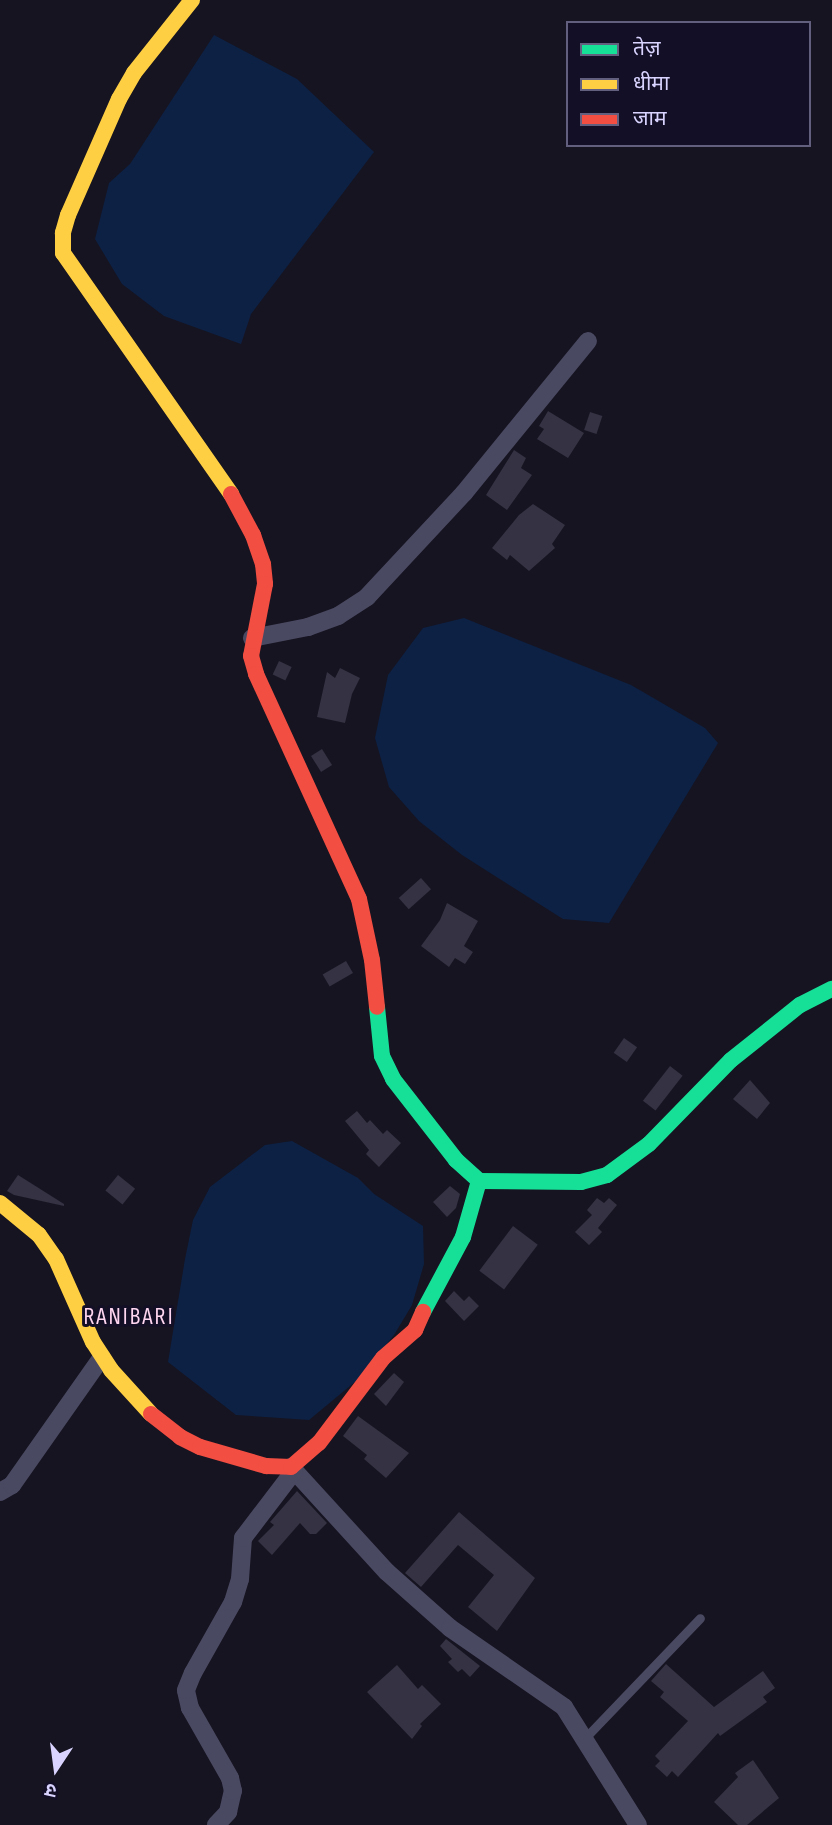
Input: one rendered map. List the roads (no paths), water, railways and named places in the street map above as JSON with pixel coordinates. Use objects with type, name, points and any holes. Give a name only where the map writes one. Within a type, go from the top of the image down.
[{"type":"street","points":[[192,0],[134,73],[120,99],[68,215],[63,233],[62,253],[239,505],[253,535],[265,584],[252,638],[251,656],[256,674],[359,899],[372,960],[382,1056],[393,1079],[456,1160],[479,1181],[581,1182],[607,1175],[649,1144],[731,1060],[800,1005],[832,989]]},
{"type":"street","points":[[252,638],[308,627],[338,616],[367,597],[464,493],[588,341]]},
{"type":"street","points":[[216,1825],[228,1812],[233,1791],[230,1778],[190,1708],[186,1690],[233,1602],[240,1579],[243,1538],[292,1469],[319,1443],[383,1359],[415,1330],[436,1284],[463,1237],[479,1181]]},
{"type":"street","points":[[0,1203],[39,1235],[56,1259],[102,1357],[142,1407],[180,1437],[226,1456],[292,1469],[387,1572],[450,1628],[564,1707],[638,1825]]},
{"type":"street","points":[[0,1492],[12,1485],[102,1357]]},
{"type":"lane","points":[[585,1738],[700,1618]]},
{"type":"water","points":[[214,35],[297,79],[374,152],[251,314],[241,344],[164,316],[122,284],[95,239],[109,183],[130,164]]},
{"type":"water","points":[[464,618],[631,685],[705,728],[718,743],[609,923],[563,919],[462,855],[419,821],[389,787],[375,738],[388,675],[423,628]]},
{"type":"water","points":[[292,1141],[358,1178],[374,1194],[423,1226],[424,1264],[412,1305],[394,1335],[356,1381],[309,1420],[236,1415],[168,1362],[185,1259],[193,1220],[210,1187],[265,1145]]},
{"type":"district","name":"RANIBARI","points":[[129,1317]]}]
